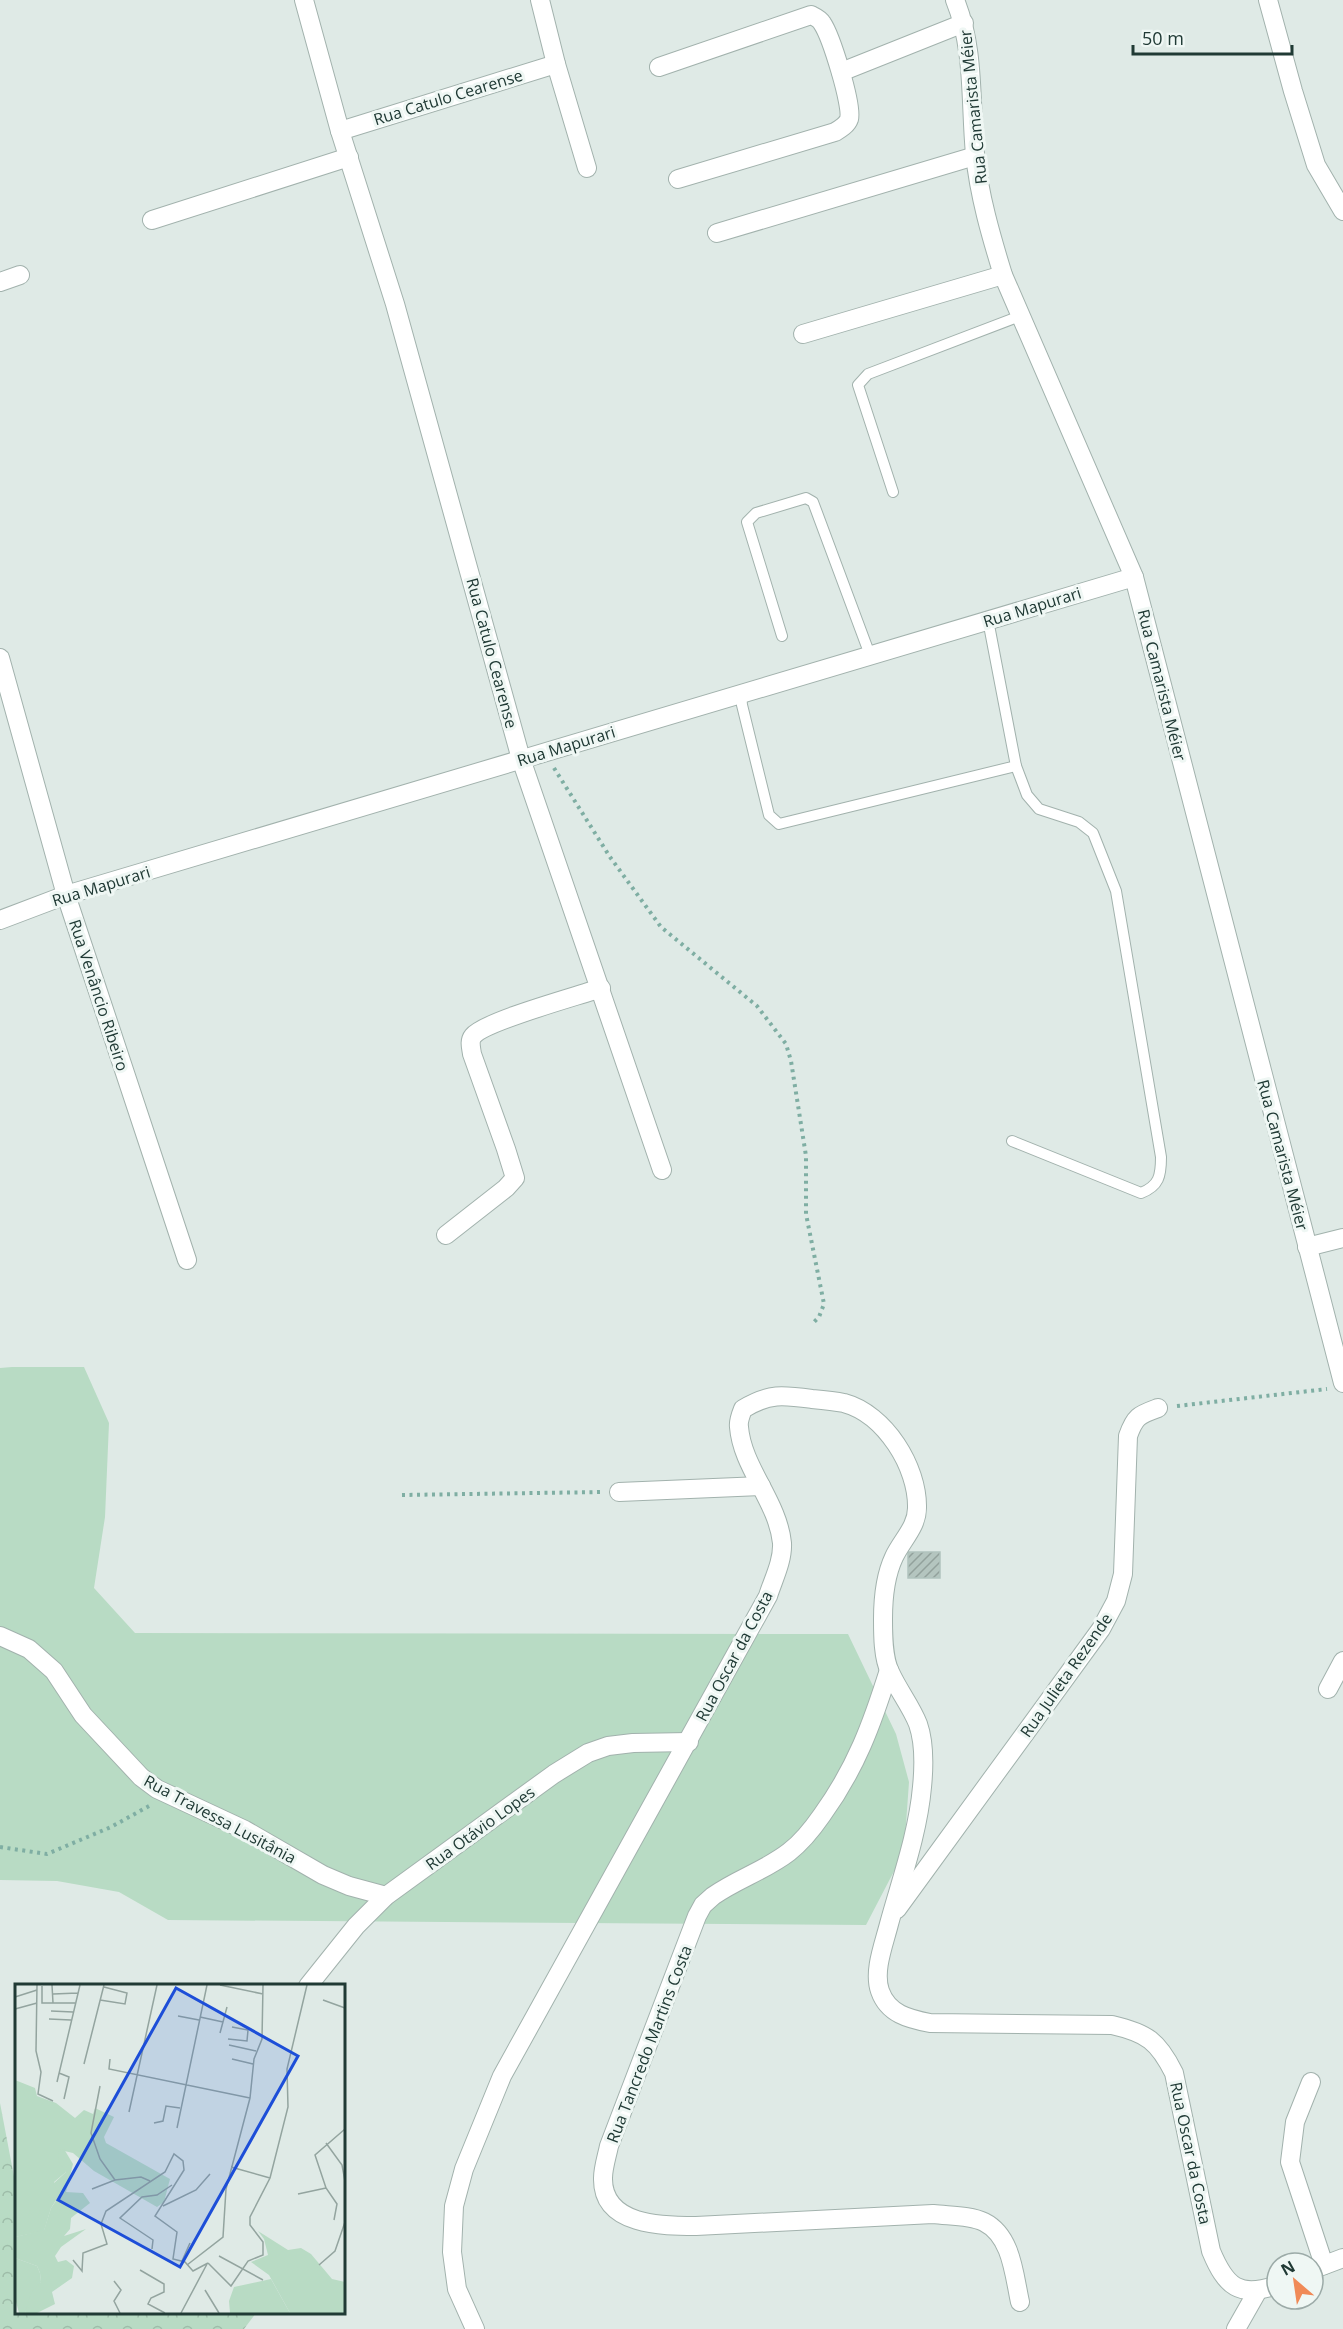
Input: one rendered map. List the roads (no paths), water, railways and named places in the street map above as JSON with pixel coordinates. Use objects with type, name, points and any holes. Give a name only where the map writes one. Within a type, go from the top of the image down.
[{"type":"street","name":"Rua Catulo Cearense","points":[[304,0],[340,131],[395,304],[521,759],[662,1170]]},
{"type":"street","points":[[540,0],[556,64],[587,168]]},
{"type":"street","name":"Rua Camarista Méier","points":[[955,0],[964,23],[969,52],[975,156],[989,229],[1003,275],[1020,316],[1134,577],[1307,1247],[1337,1386]]},
{"type":"street","points":[[1268,0],[1316,165],[1343,211]]},
{"type":"street","points":[[659,67],[811,15],[823,23],[841,72],[849,118],[845,125],[835,132],[678,179]]},
{"type":"street","points":[[841,72],[964,23]]},
{"type":"street","name":"Rua Catulo Cearense","points":[[340,131],[556,64]]},
{"type":"street","points":[[717,233],[975,156]]},
{"type":"street","points":[[152,220],[349,157]]},
{"type":"street","points":[[0,282],[20,275]]},
{"type":"street","points":[[803,334],[1003,275]]},
{"type":"street","name":"Rua Mapurari","points":[[0,920],[66,895],[1134,577]]},
{"type":"street","name":"Rua Venâncio Ribeiro","points":[[0,658],[66,895],[187,1260]]},
{"type":"street","points":[[446,1235],[506,1188],[514,1178],[472,1054],[470,1043],[472,1037],[490,1025],[601,988]]},
{"type":"street","points":[[1307,1247],[1343,1238]]},
{"type":"street","name":"Rua Oscar da Costa","points":[[475,2329],[458,2289],[452,2252],[454,2206],[464,2169],[502,2076],[768,1596],[778,1567],[782,1544],[776,1518],[744,1448],[738,1425],[743,1409],[761,1398],[786,1396],[845,1403],[871,1417],[885,1428],[907,1464],[918,1506],[913,1526],[894,1556],[888,1574],[883,1619],[889,1670],[918,1725],[924,1759],[922,1790],[915,1827],[881,1958],[879,1989],[885,2002],[894,2011],[909,2019],[930,2023],[1112,2025],[1134,2030],[1152,2040],[1164,2053],[1174,2073],[1211,2251],[1218,2267],[1229,2281],[1242,2290],[1257,2292]]},
{"type":"street","name":"Rua Julieta Rezende","points":[[891,1918],[1101,1629],[1116,1601],[1123,1574],[1128,1436],[1133,1421],[1141,1414],[1158,1408]]},
{"type":"street","points":[[619,1492],[761,1486]]},
{"type":"street","name":"Rua Travessa Lusitânia","points":[[0,1636],[29,1649],[54,1671],[83,1715],[141,1778],[169,1795],[244,1830],[322,1875],[349,1886],[386,1896]]},
{"type":"street","points":[[1328,1689],[1343,1661]]},
{"type":"street","name":"Rua Tancredo Martins Costa","points":[[889,1670],[871,1728],[858,1759],[837,1795],[813,1827],[784,1855],[713,1896],[703,1905],[697,1916],[609,2146],[603,2179],[606,2196],[616,2211],[641,2222],[663,2226],[933,2214],[959,2216],[984,2222],[1001,2236],[1011,2259],[1020,2302]]},
{"type":"street","name":"Rua Otávio Lopes","points":[[310,1984],[356,1926],[386,1896],[554,1774],[588,1753],[609,1746],[689,1742]]},
{"type":"street","points":[[1311,2082],[1294,2122],[1290,2162],[1314,2251]]},
{"type":"street","points":[[1325,2264],[1343,2258]]},
{"type":"street","points":[[1236,2329],[1257,2292],[1265,2289]]},
{"type":"lane","points":[[893,492],[858,385],[862,379],[868,374],[1020,316]]},
{"type":"lane","points":[[782,636],[747,522],[756,513],[806,498],[813,502],[870,656]]},
{"type":"lane","points":[[988,620],[1016,766],[1028,795],[1040,809],[1079,822],[1093,833],[1116,891],[1161,1157],[1161,1176],[1153,1188],[1141,1193],[1011,1141]]},
{"type":"lane","points":[[741,694],[769,815],[779,824],[1016,766]]}]
